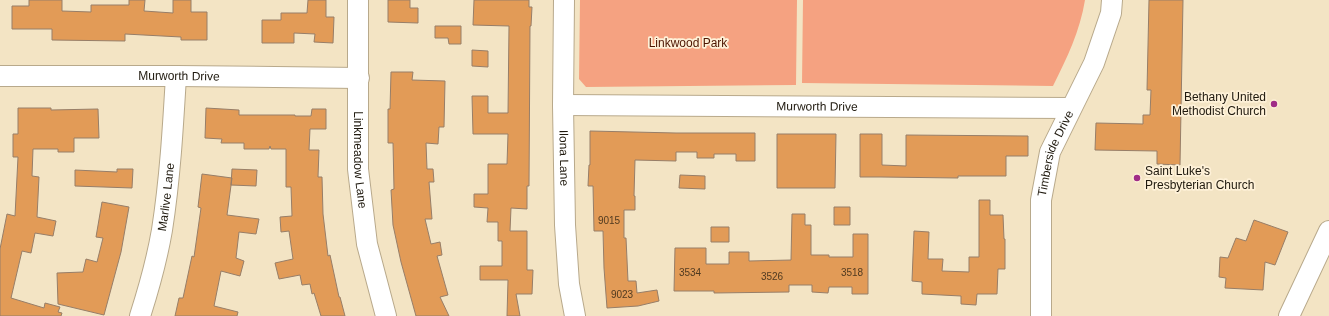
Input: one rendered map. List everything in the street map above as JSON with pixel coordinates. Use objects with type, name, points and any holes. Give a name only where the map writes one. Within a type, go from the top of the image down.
[{"type":"street","name":"Linkmeadow Lane","points":[[358,0],[358,169],[367,244],[386,316]]},
{"type":"street","name":"Ilona Lane","points":[[564,0],[563,105],[565,225],[568,284],[575,316]]},
{"type":"street","name":"Timberside Drive","points":[[1041,316],[1041,200],[1050,152],[1094,64],[1111,13],[1112,0]]},
{"type":"street","name":"Murworth Drive","points":[[0,76],[359,78]]},
{"type":"street","name":"Marlive Lane","points":[[140,316],[147,296],[162,231],[170,166],[176,76]]},
{"type":"street","name":"Murworth Drive","points":[[563,105],[1071,108]]},
{"type":"street","points":[[1289,316],[1329,231]]},
{"type":"green space","name":"Linkwood Park","points":[[580,0],[797,0],[796,85],[586,87],[579,79]]},
{"type":"green space","points":[[803,0],[1085,0],[1080,23],[1068,55],[1053,86],[802,83]]},
{"type":"building","points":[[29,0],[62,0],[62,11],[91,12],[91,5],[129,5],[129,0],[145,0],[144,11],[173,13],[173,0],[191,0],[191,12],[207,12],[207,40],[181,40],[181,37],[125,34],[125,41],[52,40],[52,29],[12,29],[12,6],[29,6]]},
{"type":"building","points":[[308,0],[326,0],[326,17],[334,17],[333,43],[314,42],[315,34],[294,33],[294,43],[262,43],[262,20],[281,20],[281,13],[307,13]]},
{"type":"building","points":[[388,0],[410,0],[410,8],[418,8],[418,23],[388,22]]},
{"type":"building","points":[[474,0],[529,0],[529,7],[532,7],[530,26],[529,186],[527,186],[527,209],[511,208],[510,231],[527,231],[527,270],[533,270],[532,294],[516,294],[520,316],[507,316],[508,280],[480,280],[480,266],[502,266],[502,241],[498,241],[498,222],[487,222],[488,208],[474,207],[474,194],[488,194],[488,164],[507,164],[508,134],[473,134],[472,96],[488,96],[488,113],[508,113],[509,26],[473,25]]},
{"type":"building","points":[[1149,0],[1183,0],[1180,165],[1157,164],[1157,151],[1095,150],[1096,123],[1143,124],[1143,115],[1150,115],[1151,90],[1147,90]]},
{"type":"building","points":[[435,26],[461,26],[461,44],[449,44],[448,38],[435,38]]},
{"type":"building","points":[[472,50],[488,51],[488,67],[472,66]]},
{"type":"building","points":[[391,72],[413,72],[412,80],[445,81],[444,127],[439,127],[438,144],[426,143],[427,169],[433,169],[434,182],[429,182],[432,219],[425,219],[431,244],[440,242],[442,255],[437,256],[448,295],[440,297],[449,316],[416,316],[401,262],[393,225],[391,190],[394,189],[393,143],[388,143],[388,109],[390,109]]},
{"type":"building","points":[[18,108],[51,108],[51,110],[98,109],[99,138],[74,138],[74,152],[58,152],[58,149],[33,149],[32,176],[39,177],[37,217],[56,221],[53,236],[35,233],[31,253],[22,251],[11,298],[44,308],[45,303],[60,307],[58,312],[62,313],[61,316],[0,316],[0,249],[7,214],[15,216],[18,157],[13,157],[13,134],[18,134]]},
{"type":"building","points":[[206,108],[239,110],[239,115],[295,116],[311,116],[312,109],[326,109],[326,129],[310,129],[309,150],[319,150],[318,177],[322,177],[323,214],[328,256],[330,255],[339,297],[345,316],[321,316],[314,293],[312,294],[310,284],[302,285],[300,275],[279,279],[275,263],[293,259],[289,231],[281,232],[280,217],[292,216],[291,187],[286,187],[286,149],[271,149],[270,146],[269,149],[244,149],[244,143],[221,143],[222,139],[205,138]]},
{"type":"building","points":[[590,131],[755,133],[755,161],[736,161],[736,154],[714,154],[714,158],[697,158],[697,152],[676,152],[676,161],[635,160],[635,210],[624,210],[624,238],[626,238],[628,281],[636,281],[637,293],[657,290],[659,301],[638,306],[607,308],[603,231],[594,231],[593,186],[588,186],[590,165]]},
{"type":"building","points":[[777,134],[836,134],[835,188],[777,188]]},
{"type":"building","points":[[860,134],[882,134],[882,165],[906,166],[906,135],[1028,136],[1028,156],[1006,156],[1006,176],[958,176],[958,178],[860,177]]},
{"type":"building","points":[[117,169],[133,169],[132,188],[75,186],[75,170],[117,172]]},
{"type":"building","points":[[232,169],[257,170],[256,186],[231,185]]},
{"type":"building","points":[[202,174],[232,178],[227,215],[259,219],[256,234],[239,232],[236,258],[244,261],[240,276],[221,271],[214,306],[238,312],[237,316],[175,316],[179,298],[183,298],[192,256],[194,257],[201,208],[198,207]]},
{"type":"building","points":[[680,175],[705,176],[705,189],[679,188]]},
{"type":"building","points":[[979,200],[990,200],[990,215],[1003,215],[1005,269],[998,269],[997,294],[977,294],[976,305],[961,304],[961,296],[922,294],[922,282],[912,281],[914,231],[929,232],[928,259],[943,259],[942,271],[969,272],[969,257],[979,257]]},
{"type":"building","points":[[102,202],[129,207],[121,252],[104,315],[58,304],[57,273],[83,272],[86,259],[97,262],[103,238],[96,237]]},
{"type":"building","points":[[834,207],[850,207],[850,225],[834,225]]},
{"type":"building","points":[[792,214],[805,214],[805,225],[811,225],[811,255],[853,257],[853,234],[868,234],[868,294],[852,294],[852,287],[829,287],[828,293],[812,292],[812,285],[789,285],[789,292],[714,293],[714,291],[674,291],[675,248],[706,248],[706,264],[729,264],[729,252],[749,252],[749,261],[791,260]]},
{"type":"building","points":[[1254,220],[1288,232],[1275,265],[1265,262],[1263,290],[1225,288],[1226,278],[1219,277],[1220,257],[1228,258],[1236,238],[1246,241]]},
{"type":"building","points":[[711,227],[729,227],[729,242],[711,242]]},
{"type":"place","name":"Bethany United Methodist Church","points":[[1274,104]]},
{"type":"place","name":"Saint Luke's Presbyterian Church","points":[[1137,178]]}]
